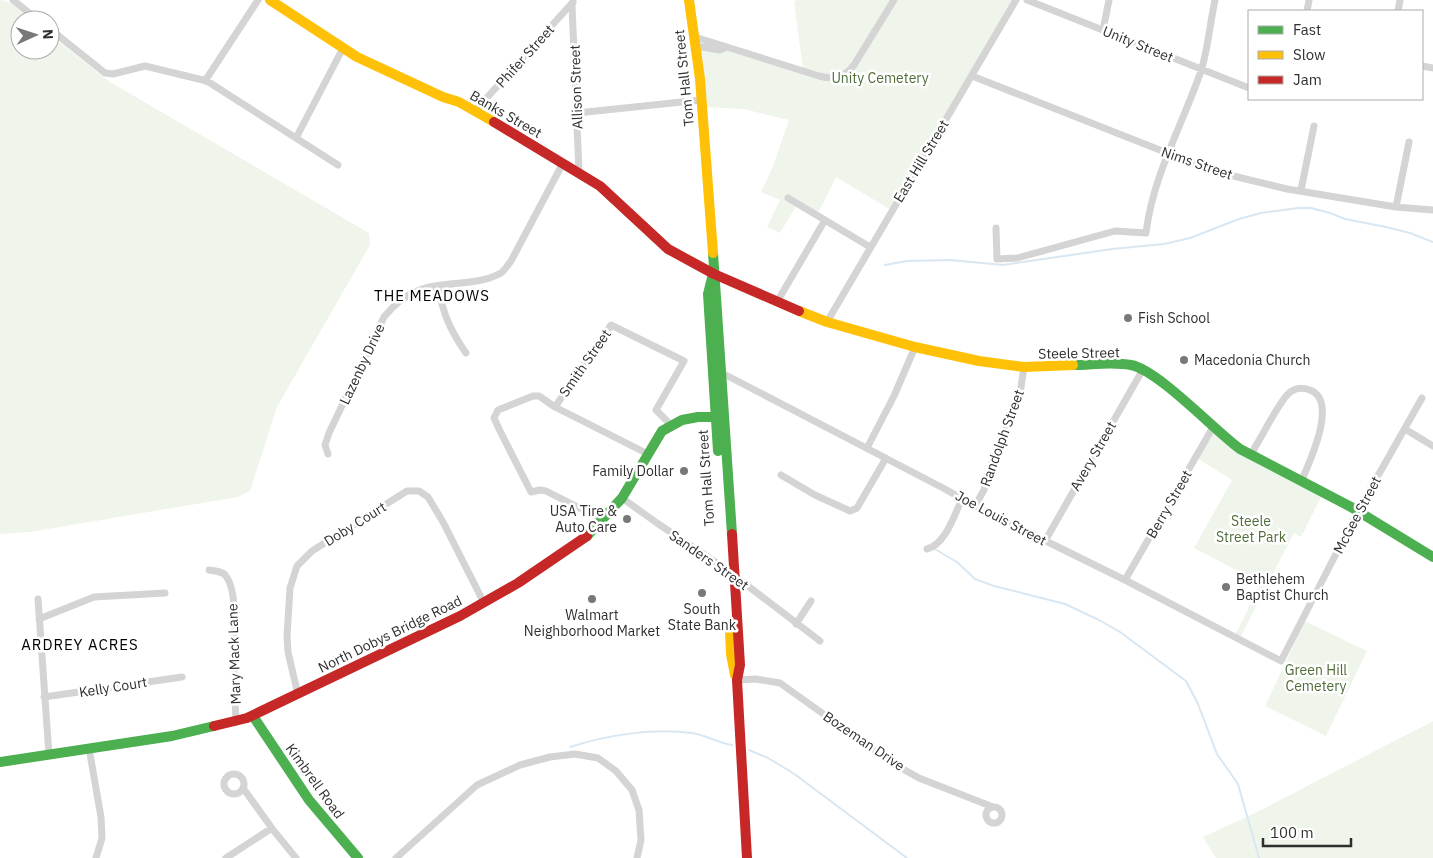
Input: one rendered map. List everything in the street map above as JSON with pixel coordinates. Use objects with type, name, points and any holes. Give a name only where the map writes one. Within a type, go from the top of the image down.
[{"type":"street","points":[[13,0],[26,10]]},
{"type":"street","points":[[205,81],[258,0]]},
{"type":"street","name":"Banks Street","points":[[270,0],[357,57],[443,97],[459,102],[579,172],[600,186],[668,249],[714,274]]},
{"type":"street","name":"Tom Hall Street","points":[[689,0],[702,100],[717,294],[722,373],[720,417]]},
{"type":"street","points":[[695,42],[720,50],[726,47],[826,78],[840,78],[854,65],[894,0]]},
{"type":"street","name":"East Hill Street","points":[[827,322],[1016,0]]},
{"type":"street","name":"Unity Street","points":[[1027,0],[1248,88]]},
{"type":"street","points":[[1103,30],[1109,0]]},
{"type":"street","points":[[996,228],[997,259],[1017,258],[1115,231],[1146,233],[1148,211],[1155,187],[1201,70],[1215,0]]},
{"type":"street","name":"Phifer Street","points":[[475,111],[574,1]]},
{"type":"street","name":"Allison Street","points":[[574,1],[572,5],[579,172]]},
{"type":"street","points":[[60,37],[105,73],[113,74],[145,66],[205,81],[338,165]]},
{"type":"street","points":[[296,138],[343,48]]},
{"type":"street","name":"Nims Street","points":[[972,76],[1213,171],[1273,186],[1396,207],[1433,210]]},
{"type":"street","points":[[577,113],[702,100]]},
{"type":"street","points":[[1301,190],[1314,126]]},
{"type":"street","points":[[1396,207],[1409,142]]},
{"type":"street","name":"Lazenby Drive","points":[[328,454],[326,445],[329,433],[384,318],[403,298],[418,290],[490,277],[503,272],[511,261],[563,163]]},
{"type":"street","points":[[788,198],[870,247]]},
{"type":"street","points":[[777,302],[824,220]]},
{"type":"street","name":"Tom Hall Street","points":[[714,274],[708,294],[740,665],[737,680],[747,858]]},
{"type":"street","name":"Steele Street","points":[[714,274],[827,322],[915,347],[970,359],[1024,367],[1132,365],[1170,389],[1225,438],[1252,455],[1358,512],[1433,557]]},
{"type":"street","points":[[438,286],[442,308],[448,325],[466,353]]},
{"type":"street","name":"Smith Street","points":[[555,407],[610,325],[684,361],[656,410],[670,424]]},
{"type":"street","points":[[867,448],[894,396],[915,347]]},
{"type":"street","name":"Randolph Street","points":[[975,506],[984,490],[992,462],[1020,394],[1024,367]]},
{"type":"street","name":"Avery Street","points":[[1044,542],[1142,371]]},
{"type":"street","name":"Joe Louis Street","points":[[722,373],[1044,542],[1125,580],[1281,661]]},
{"type":"street","points":[[1252,455],[1255,447],[1290,392],[1300,388],[1315,392],[1323,406],[1322,419],[1314,451],[1301,482]]},
{"type":"street","points":[[603,520],[546,491],[532,492],[498,429],[494,418],[498,410],[533,396],[539,396],[555,407],[648,454]]},
{"type":"street","name":"McGee Street","points":[[1281,661],[1358,512],[1422,398]]},
{"type":"street","points":[[670,424],[680,420],[720,417]]},
{"type":"street","name":"North Dobys Bridge Road","points":[[0,762],[172,736],[236,722],[298,695],[460,616],[518,583],[590,534],[622,498],[662,431],[670,424]]},
{"type":"street","name":"Berry Street","points":[[1125,580],[1213,427]]},
{"type":"street","points":[[1405,429],[1433,446]]},
{"type":"street","points":[[781,475],[850,511],[857,508],[886,458]]},
{"type":"street","name":"Doby Court","points":[[298,695],[288,652],[287,636],[290,588],[297,566],[312,551],[407,491],[419,491],[428,497],[443,522],[484,603]]},
{"type":"street","name":"Sanders Street","points":[[622,498],[731,572],[820,641]]},
{"type":"street","points":[[927,550],[934,547],[943,537],[962,499]]},
{"type":"street","name":"Mary Mack Lane","points":[[208,570],[223,573],[228,578],[232,596],[235,622],[236,722]]},
{"type":"street","points":[[39,619],[94,597],[165,593]]},
{"type":"street","points":[[38,599],[49,755]]},
{"type":"street","points":[[796,624],[811,601]]},
{"type":"street","name":"Kelly Court","points":[[44,698],[182,677]]},
{"type":"street","name":"Bozeman Drive","points":[[737,680],[756,679],[780,683],[892,763],[919,778],[993,807]]},
{"type":"street","name":"Kimbrell Road","points":[[253,716],[309,800],[358,858]]},
{"type":"street","points":[[89,748],[102,838],[96,858]]},
{"type":"street","points":[[396,858],[477,786],[520,765],[550,757],[575,754],[598,758],[616,771],[632,790],[638,810],[641,840],[638,858]]},
{"type":"street","points":[[243,788],[296,858]]},
{"type":"street","points":[[226,858],[272,828]]},
{"type":"green space","points":[[0,0],[13,4],[20,10],[10,10],[10,60],[60,60],[60,43],[110,82],[369,233],[370,245],[277,407],[250,491],[238,497],[30,532],[0,534]]},
{"type":"green space","name":"Unity Cemetery","points":[[1015,0],[891,210],[836,177],[817,215],[798,203],[780,233],[767,227],[780,200],[761,192],[773,166],[789,120],[743,109],[704,107],[698,48],[726,48],[803,70],[794,1]]},
{"type":"green space","name":"Steele Street Park","points":[[1213,432],[1322,495],[1301,537],[1294,533],[1240,638],[1235,635],[1261,583],[1194,548],[1232,480],[1197,458]]},
{"type":"green space","name":"Green Hill Cemetery","points":[[1305,621],[1367,651],[1326,736],[1265,706]]},
{"type":"green space","points":[[1433,721],[1433,858],[1216,858],[1203,837],[1259,811]]},
{"type":"waterway","points":[[885,265],[907,261],[950,260],[1003,265],[1112,249],[1164,244],[1190,238],[1239,219],[1261,213],[1298,208],[1311,208],[1345,219],[1410,233],[1433,242]]},
{"type":"waterway","points":[[933,548],[957,562],[975,579],[994,586],[1065,604],[1099,620],[1120,632],[1186,681],[1198,704],[1217,754],[1238,784],[1259,858]]},
{"type":"waterway","points":[[570,747],[614,736],[661,731],[692,733],[732,745]]},
{"type":"waterway","points":[[749,750],[768,758],[793,773],[907,858]]},
{"type":"traffic: fast","points":[[713,253],[732,534]]},
{"type":"traffic: fast","points":[[712,278],[708,294],[718,451]]},
{"type":"traffic: fast","points":[[1073,365],[1116,363],[1142,369],[1186,402],[1240,449],[1351,507],[1433,557]]},
{"type":"traffic: fast","points":[[587,536],[622,498],[662,431],[682,420],[698,417],[722,417]]},
{"type":"traffic: fast","points":[[253,716],[309,800],[358,858]]},
{"type":"traffic: fast","points":[[0,762],[172,736],[214,726]]},
{"type":"traffic: slow","points":[[270,0],[357,57],[443,97],[459,102],[494,122]]},
{"type":"traffic: slow","points":[[689,0],[700,79],[713,253]]},
{"type":"traffic: slow","points":[[799,311],[827,322],[915,347],[979,361],[1024,367],[1073,365]]},
{"type":"traffic: slow","points":[[730,631],[731,654],[735,675]]},
{"type":"traffic: jam","points":[[494,122],[600,186],[668,249],[714,274],[799,311]]},
{"type":"traffic: jam","points":[[732,534],[740,665],[737,680],[747,858]]},
{"type":"traffic: jam","points":[[214,726],[247,718],[460,616],[518,583],[587,536]]},
{"type":"place","name":"Fish School","points":[[1128,318]]},
{"type":"place","name":"Macedonia Church","points":[[1184,360]]},
{"type":"place","name":"Family Dollar","points":[[684,471]]},
{"type":"place","name":"USA Tire & Auto Care","points":[[627,519]]},
{"type":"place","name":"Bethlehem Baptist Church","points":[[1226,587]]},
{"type":"place","name":"South State Bank","points":[[702,593]]},
{"type":"place","name":"Walmart Neighborhood Market","points":[[592,599]]},
{"type":"district","name":"THE MEADOWS","points":[[432,296]]},
{"type":"district","name":"ARDREY ACRES","points":[[80,645]]}]
